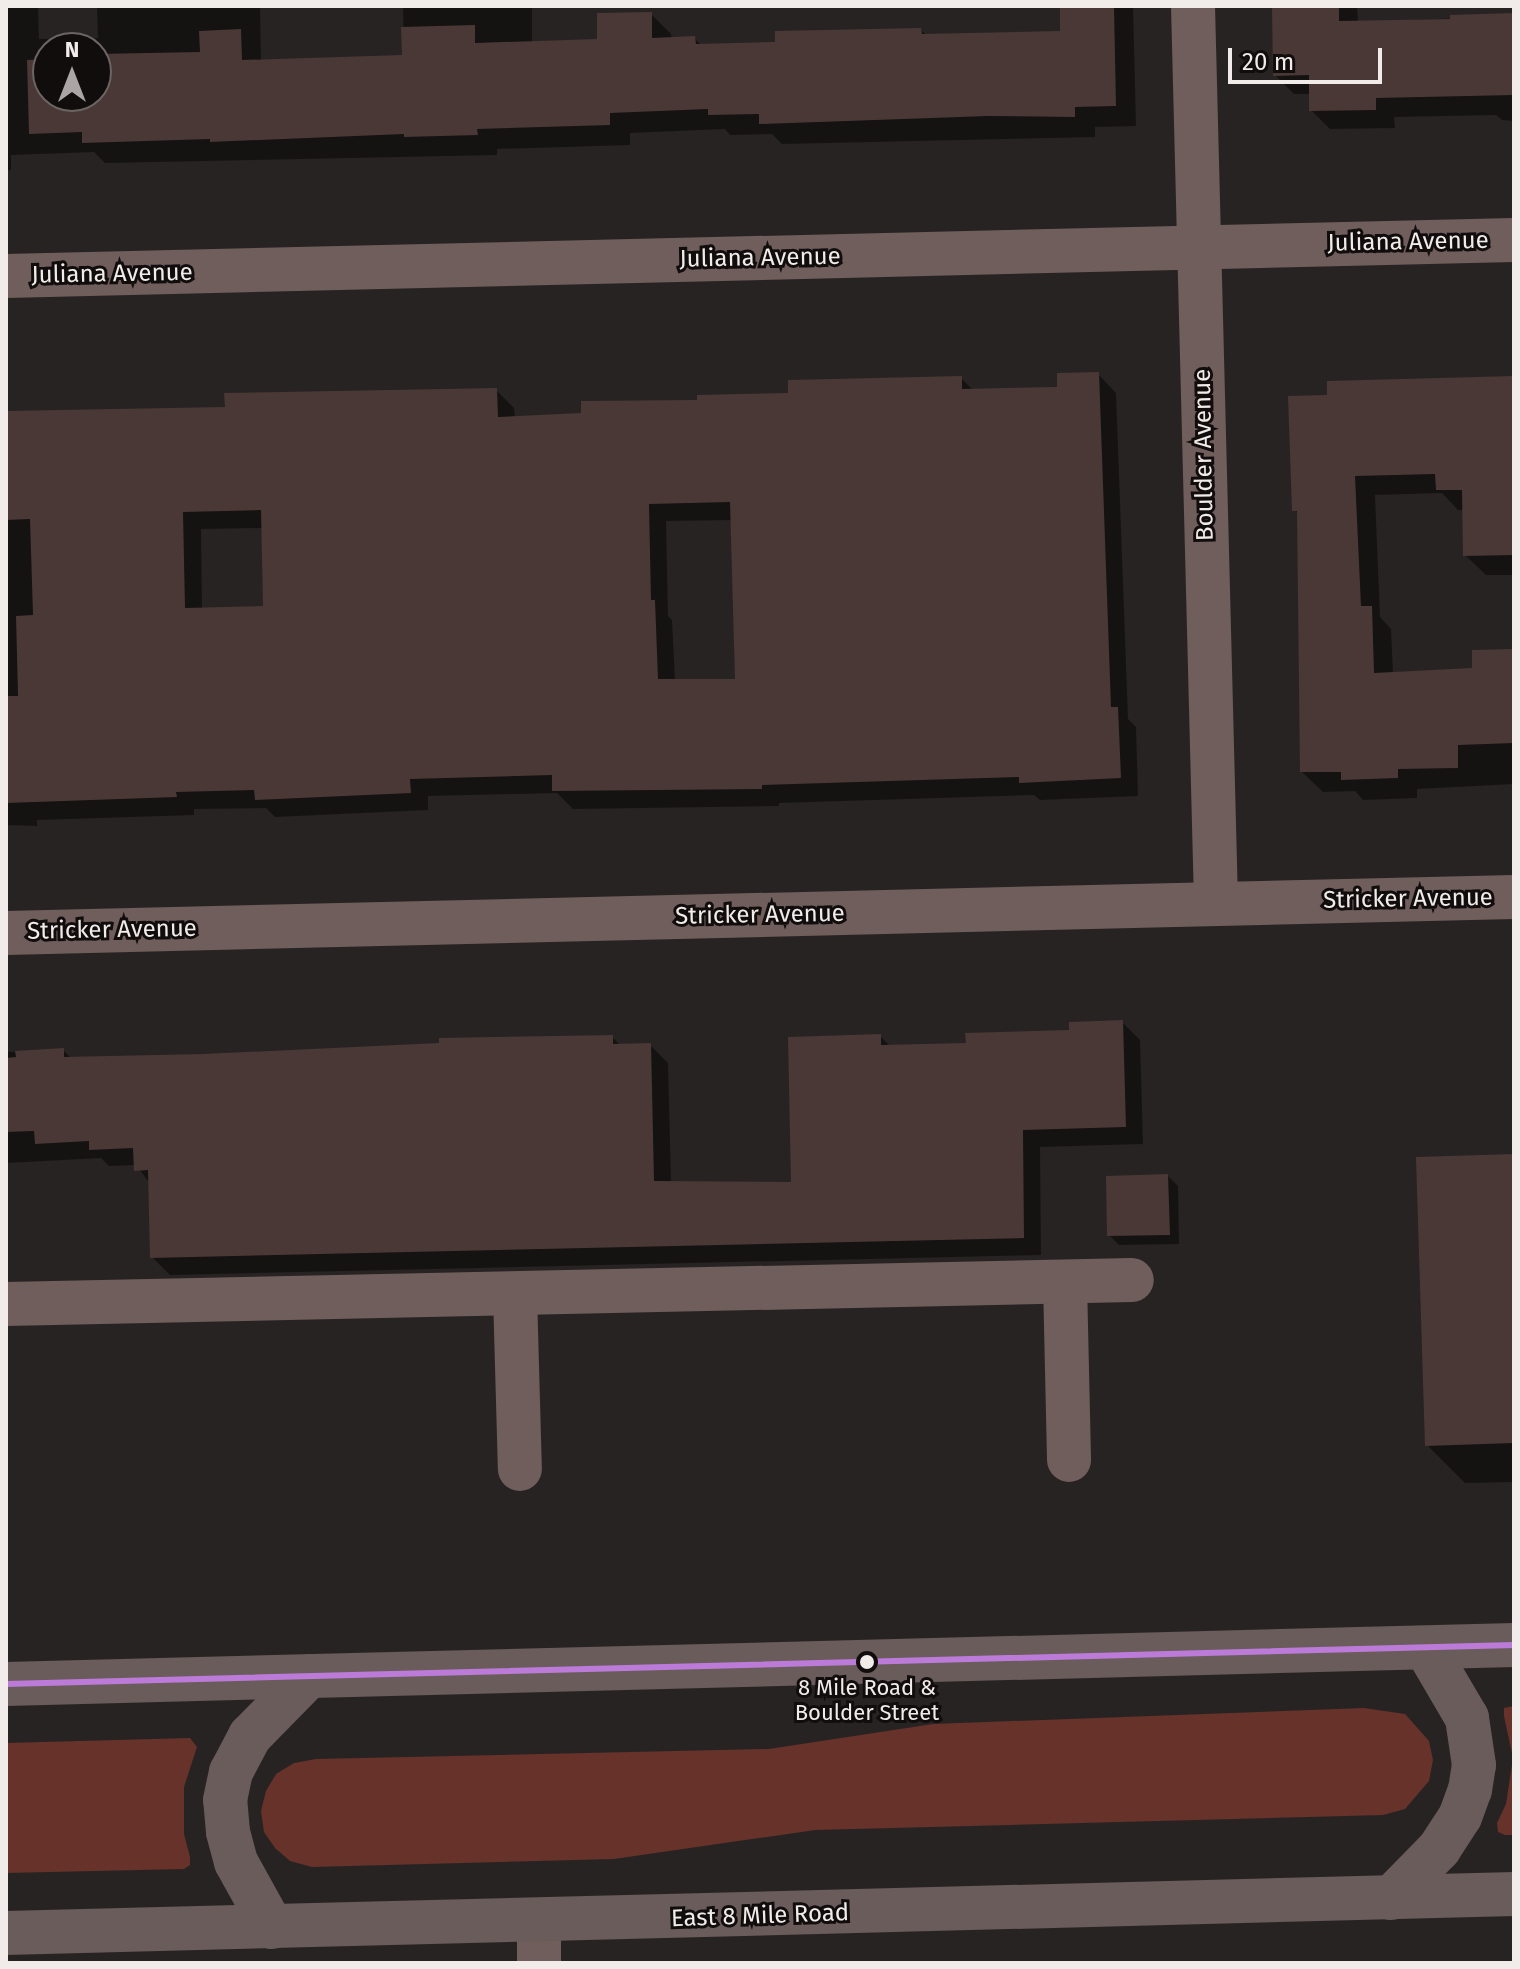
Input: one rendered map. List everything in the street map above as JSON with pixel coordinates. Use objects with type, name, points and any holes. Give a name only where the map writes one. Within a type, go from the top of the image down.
[{"type":"highway","points":[[6,1684],[1514,1645]]},
{"type":"highway","points":[[1391,1898],[1439,1849],[1460,1817],[1470,1790],[1474,1765],[1467,1718],[1426,1648]]},
{"type":"highway","points":[[272,1927],[236,1862],[228,1832],[225,1800],[231,1772],[250,1736],[309,1676]]},
{"type":"highway","name":"East 8 Mile Road","points":[[6,1933],[272,1927],[539,1942],[1514,1894]]},
{"type":"street","name":"Boulder Avenue","points":[[1193,6],[1216,904]]},
{"type":"street","name":"Juliana Avenue","points":[[6,276],[1514,240]]},
{"type":"street","name":"Stricker Avenue","points":[[6,933],[1514,897]]},
{"type":"street","points":[[6,1304],[1132,1280]]},
{"type":"street","points":[[1065,1282],[1069,1460]]},
{"type":"street","points":[[515,1294],[520,1469]]},
{"type":"shaded area","points":[[1514,1706],[1514,1835],[1505,1835],[1498,1832],[1497,1823],[1506,1804],[1513,1758],[1504,1708]]},
{"type":"shaded area","points":[[1364,1708],[1405,1714],[1429,1741],[1433,1760],[1429,1781],[1405,1809],[1383,1815],[815,1830],[614,1859],[312,1867],[290,1861],[275,1848],[264,1832],[261,1811],[266,1791],[276,1774],[294,1763],[316,1759],[769,1749],[933,1724]]},
{"type":"shaded area","points":[[190,1738],[197,1747],[184,1787],[184,1834],[190,1865],[184,1869],[6,1873],[6,1743]]},
{"type":"building","points":[[1060,6],[1114,6],[1116,106],[1075,107],[1075,117],[988,116],[759,124],[759,114],[708,115],[708,109],[610,113],[610,125],[477,129],[478,135],[404,137],[404,134],[210,142],[210,139],[82,143],[82,132],[29,134],[27,60],[32,60],[32,112],[112,112],[112,54],[200,52],[199,31],[241,29],[242,60],[402,55],[401,27],[475,25],[475,43],[597,39],[597,13],[652,12],[652,38],[695,36],[696,44],[775,42],[775,31],[921,28],[922,34],[1060,31]]},
{"type":"building","points":[[1272,6],[1339,6],[1339,21],[1450,19],[1450,15],[1514,13],[1514,95],[1376,98],[1376,110],[1309,111],[1309,75],[1273,76]]},
{"type":"building","points":[[1099,372],[1111,707],[1118,707],[1121,778],[1019,783],[1019,777],[762,785],[762,789],[552,791],[552,775],[410,779],[411,793],[255,800],[254,790],[176,792],[177,797],[6,803],[6,696],[18,696],[16,616],[33,615],[30,519],[6,520],[6,411],[225,407],[224,393],[497,388],[498,417],[581,413],[581,401],[697,400],[697,395],[788,393],[788,380],[962,376],[962,389],[1057,387],[1057,373]],"holes":[[[730,502],[735,679],[658,679],[655,600],[651,600],[649,504]],[[261,510],[263,606],[185,608],[183,512]]]},
{"type":"building","points":[[1514,376],[1514,555],[1463,556],[1462,490],[1436,490],[1435,474],[1355,476],[1361,606],[1372,606],[1374,673],[1472,668],[1472,650],[1514,649],[1514,743],[1458,745],[1458,768],[1398,769],[1398,778],[1341,780],[1341,772],[1300,772],[1297,511],[1292,511],[1288,396],[1327,395],[1327,381]]},
{"type":"building","points":[[1123,1020],[1126,1127],[1023,1130],[1024,1238],[150,1258],[148,1170],[134,1171],[133,1148],[89,1150],[89,1141],[35,1144],[34,1131],[6,1132],[6,1058],[16,1057],[15,1051],[64,1048],[64,1057],[204,1054],[439,1043],[439,1038],[613,1035],[613,1044],[651,1043],[654,1181],[791,1182],[788,1037],[881,1034],[881,1045],[966,1043],[965,1033],[1069,1030],[1069,1022]]},
{"type":"building","points":[[1514,1154],[1514,1443],[1425,1446],[1416,1157]]},
{"type":"building","points":[[1168,1174],[1170,1235],[1107,1236],[1106,1176]]},
{"type":"transit line","points":[[6,1684],[1514,1645]]},
{"type":"place","name":"8 Mile Road & Boulder Street","points":[[867,1662]]}]
